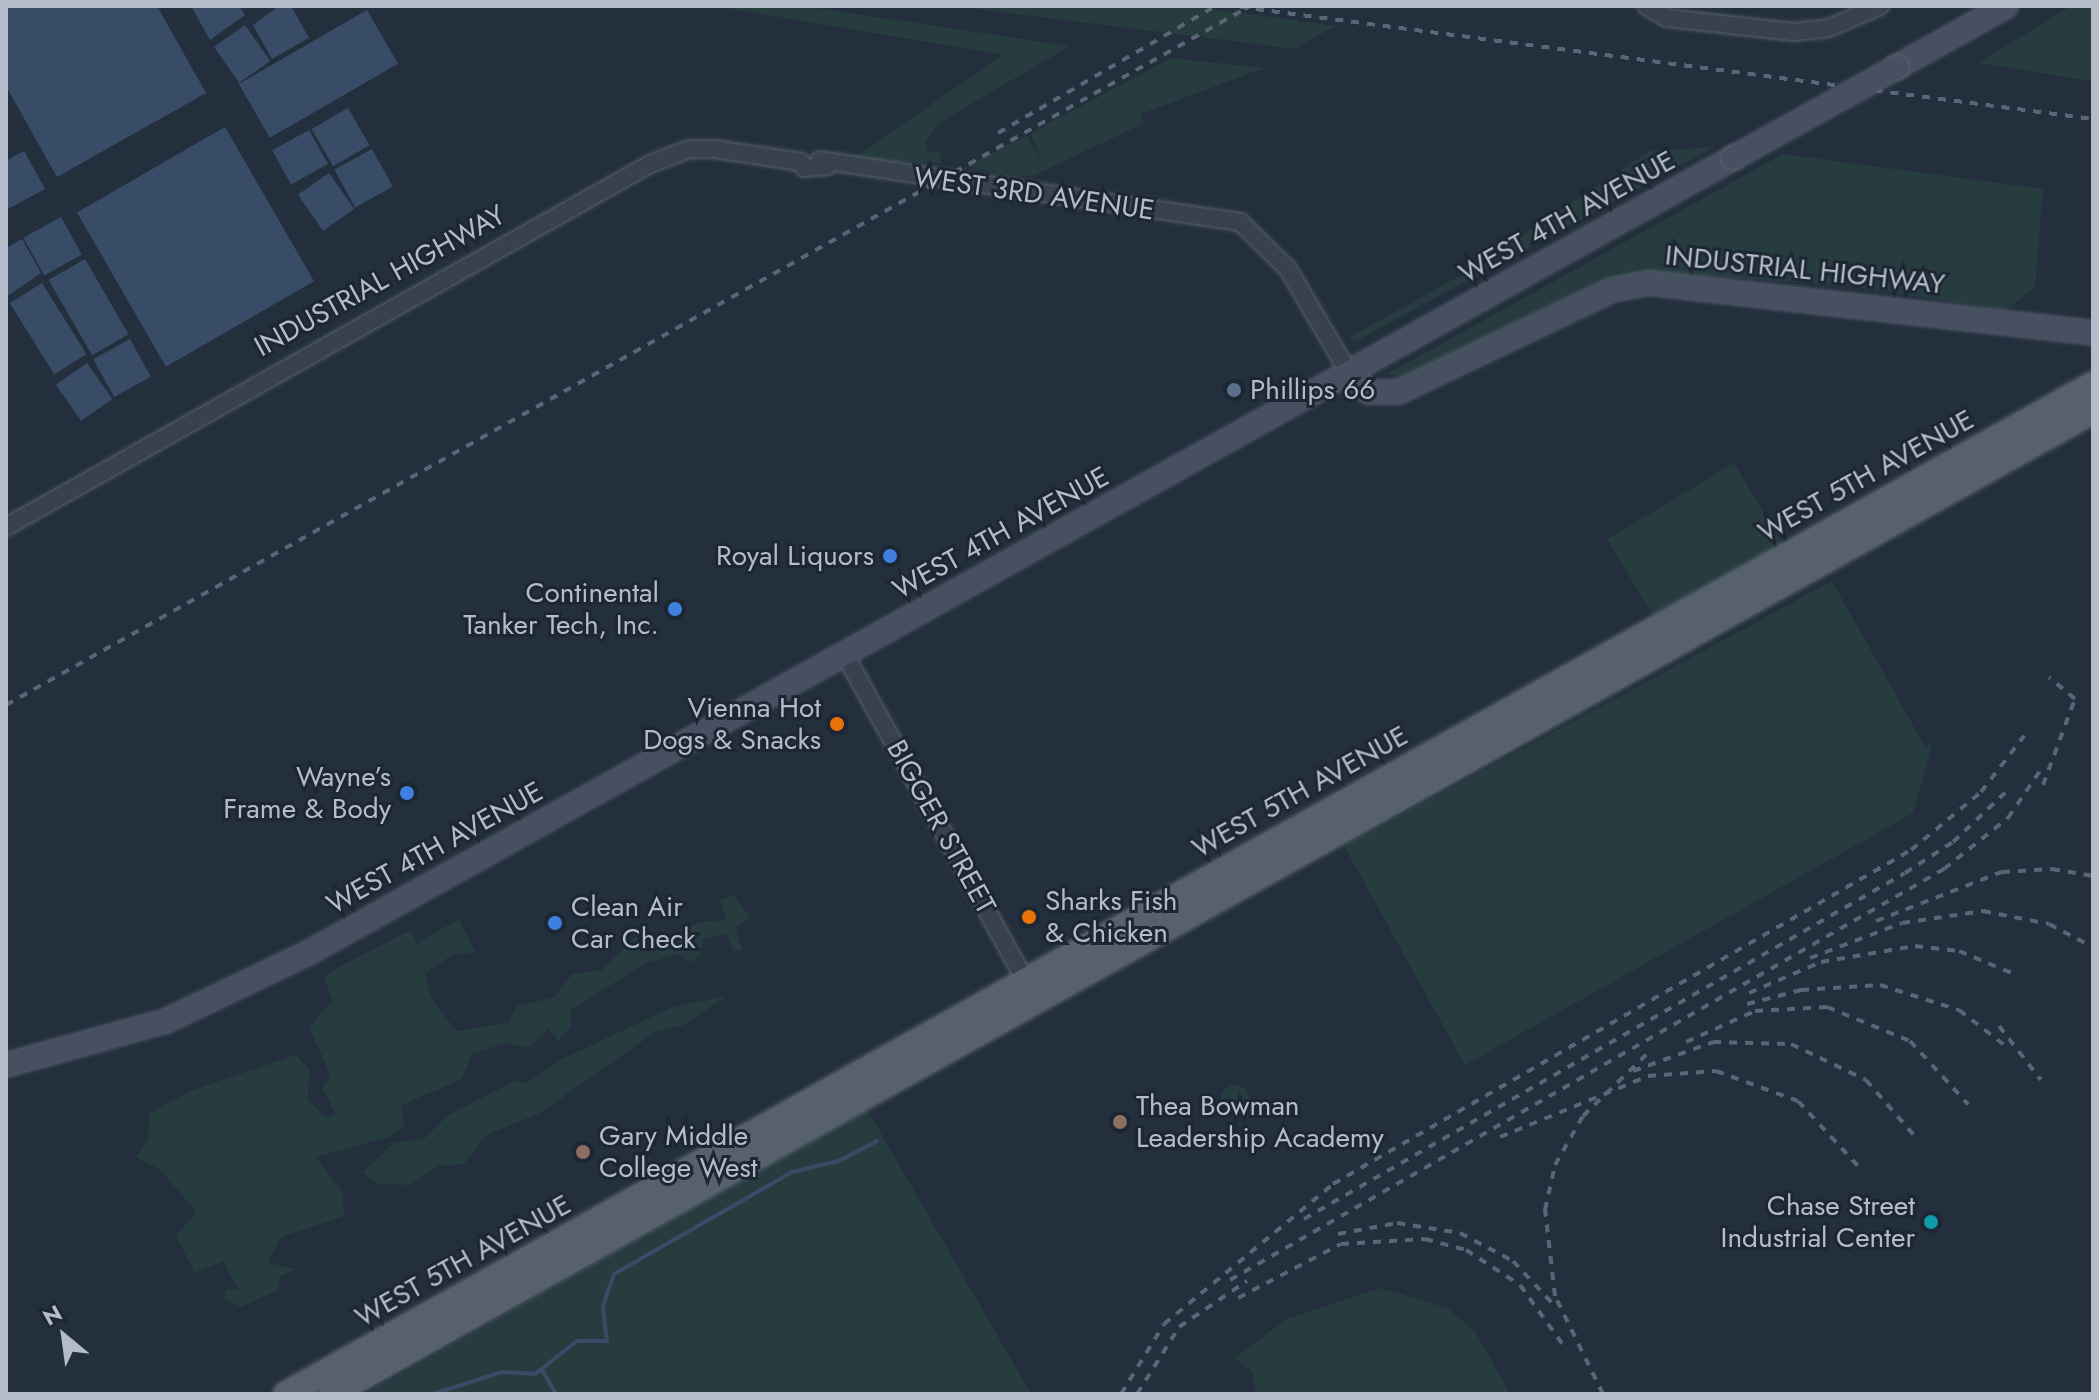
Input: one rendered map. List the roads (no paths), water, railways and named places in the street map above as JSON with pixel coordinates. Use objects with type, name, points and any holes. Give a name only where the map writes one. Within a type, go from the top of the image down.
[{"type":"main road","name":"WEST 4TH AVENUE","points":[[6,1065],[95,1045],[224,997],[845,655],[2006,6]]},
{"type":"main road","name":"INDUSTRIAL HIGHWAY","points":[[1349,373],[1368,392],[1390,394],[1612,290],[1667,283],[2093,333]]},
{"type":"main road","name":"WEST 5TH AVENUE","points":[[286,1394],[467,1306],[1657,642],[1942,482],[2093,384]]},
{"type":"main road","name":"WEST 5TH AVENUE","points":[[1942,482],[2093,411]]},
{"type":"main road","name":"WEST 5TH AVENUE","points":[[332,1394],[467,1306]]},
{"type":"street","points":[[1646,6],[1667,18],[1793,32],[1848,12],[1880,6]]},
{"type":"street","name":"INDUSTRIAL HIGHWAY","points":[[6,527],[650,164],[689,149],[828,166]]},
{"type":"street","name":"WEST 3RD AVENUE","points":[[828,166],[1240,222],[1288,269],[1349,373]]},
{"type":"street","name":"BIGGER STREET","points":[[845,655],[1030,990]]},
{"type":"water","points":[[6,6],[157,6],[206,93],[57,177],[6,86]]},
{"type":"water","points":[[191,6],[239,6],[245,15],[210,40]]},
{"type":"water","points":[[279,6],[291,6],[309,38],[272,59],[253,25]]},
{"type":"water","points":[[367,10],[398,64],[270,138],[239,84]]},
{"type":"water","points":[[245,25],[270,61],[239,83],[214,47]]},
{"type":"water","points":[[348,108],[370,145],[333,166],[312,129]]},
{"type":"water","points":[[225,127],[314,281],[166,367],[77,212]]},
{"type":"water","points":[[309,130],[328,164],[291,184],[272,150]]},
{"type":"water","points":[[372,149],[393,187],[355,207],[334,170]]},
{"type":"water","points":[[24,151],[45,189],[8,209],[6,161]]},
{"type":"water","points":[[329,173],[354,209],[323,231],[298,195]]},
{"type":"water","points":[[61,217],[82,255],[44,275],[23,238]]},
{"type":"water","points":[[22,239],[41,273],[6,297],[6,248]]},
{"type":"water","points":[[85,259],[128,334],[92,355],[49,280]]},
{"type":"water","points":[[42,283],[87,354],[54,374],[10,303]]},
{"type":"water","points":[[130,339],[151,377],[114,397],[93,359]]},
{"type":"water","points":[[87,363],[112,399],[81,421],[56,385]]},
{"type":"waterway","points":[[433,1394],[502,1372],[535,1374],[577,1341],[607,1341],[603,1306],[614,1274],[792,1172],[839,1161],[877,1141]]},
{"type":"waterway","points":[[542,1370],[556,1394]]},
{"type":"railway","points":[[998,133],[1215,6]]},
{"type":"railway","points":[[6,705],[1250,6]]},
{"type":"railway","points":[[1240,7],[2093,119]]},
{"type":"railway","points":[[2043,785],[2075,699],[2049,677]]},
{"type":"railway","points":[[1121,1394],[1164,1324],[1333,1184],[1911,850],[1981,792],[2024,736]]},
{"type":"railway","points":[[1230,1280],[1944,869],[2008,818],[2042,768]]},
{"type":"railway","points":[[1304,1219],[1905,873],[1953,842],[2008,790]]},
{"type":"railway","points":[[1876,921],[2002,872],[2052,869],[2093,876]]},
{"type":"railway","points":[[1810,958],[1902,923],[1983,911],[2049,924],[2093,947]]},
{"type":"railway","points":[[1749,993],[1821,962],[1915,946],[1959,951],[2014,974]]},
{"type":"railway","points":[[1747,1004],[1801,990],[1880,985],[1959,1010],[2003,1044]]},
{"type":"railway","points":[[1686,1042],[1755,1011],[1827,1007],[1910,1041],[1968,1104]]},
{"type":"railway","points":[[1999,1026],[2041,1080]]},
{"type":"railway","points":[[1633,1071],[1713,1042],[1791,1044],[1866,1080],[1913,1134]]},
{"type":"railway","points":[[1603,1394],[1555,1296],[1545,1210],[1555,1165],[1583,1116],[1652,1049]]},
{"type":"railway","points":[[1500,1137],[1648,1076],[1716,1071],[1798,1101],[1858,1166]]},
{"type":"railway","points":[[1338,1234],[1397,1223],[1460,1233],[1513,1261],[1553,1304]]},
{"type":"railway","points":[[1238,1298],[1341,1244],[1425,1239],[1466,1250],[1520,1285],[1566,1349]]},
{"type":"railway","points":[[1137,1394],[1179,1327],[1247,1281]]},
{"type":"place","name":"Phillips 66","points":[[1234,390]]},
{"type":"place","name":"Royal Liquors","points":[[890,556]]},
{"type":"place","name":"Continental Tanker Tech, Inc.","points":[[675,609]]},
{"type":"place","name":"Vienna Hot Dogs & Snacks","points":[[837,724]]},
{"type":"place","name":"Wayne’s Frame & Body","points":[[407,793]]},
{"type":"place","name":"Sharks Fish & Chicken","points":[[1029,917]]},
{"type":"place","name":"Clean Air Car Check","points":[[555,923]]},
{"type":"place","name":"Thea Bowman Leadership Academy","points":[[1120,1122]]},
{"type":"place","name":"Gary Middle College West","points":[[583,1152]]},
{"type":"place","name":"Chase Street Industrial Center","points":[[1931,1222]]}]
